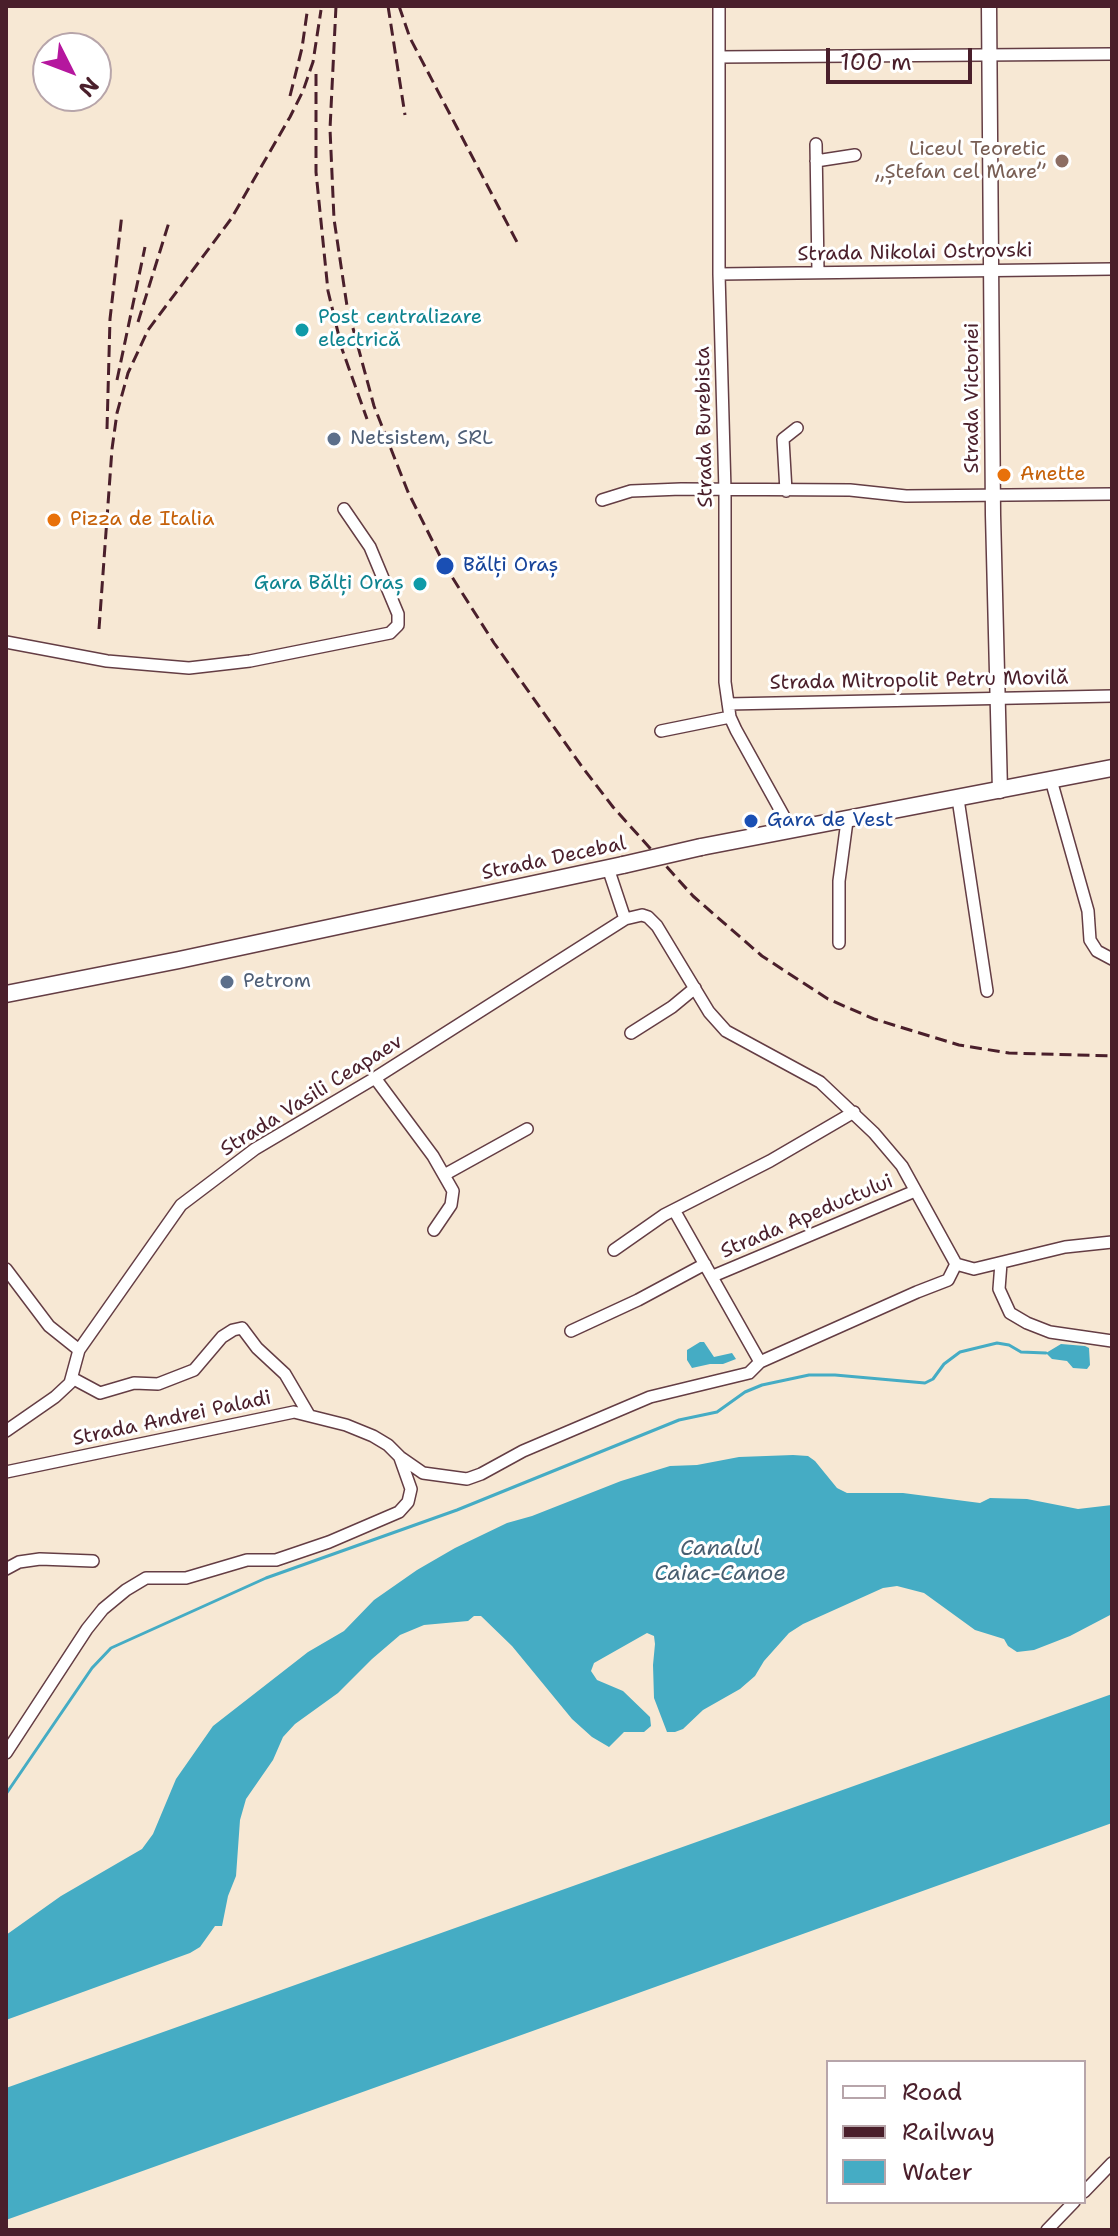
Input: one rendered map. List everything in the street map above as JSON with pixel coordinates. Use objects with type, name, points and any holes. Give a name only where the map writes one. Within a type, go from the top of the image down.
[{"type":"main road","name":"Strada Decebal","points":[[6,994],[179,960],[701,847],[1112,768]]},
{"type":"street","name":"Strada Burebista","points":[[719,6],[719,274],[725,491],[724,647],[728,704],[730,717],[745,750],[792,831]]},
{"type":"street","name":"Strada Victoriei","points":[[989,6],[993,496],[1000,791]]},
{"type":"street","points":[[719,57],[1112,54]]},
{"type":"street","points":[[816,144],[818,272]]},
{"type":"street","points":[[816,161],[855,155]]},
{"type":"street","name":"Strada Nikolai Ostrovski","points":[[719,274],[1112,269]]},
{"type":"street","points":[[786,491],[783,439],[797,428]]},
{"type":"street","points":[[602,500],[641,489],[850,490],[906,496],[1112,494]]},
{"type":"street","points":[[6,642],[118,663],[189,668],[250,661],[390,633],[398,625],[398,614],[370,547],[344,509]]},
{"type":"street","name":"Strada Mitropolit Petru Movilă","points":[[728,704],[1112,696]]},
{"type":"street","points":[[661,731],[730,717]]},
{"type":"street","points":[[1051,780],[1088,911],[1090,940],[1097,951],[1112,959]]},
{"type":"street","points":[[958,799],[987,991]]},
{"type":"street","points":[[839,943],[839,881],[847,821]]},
{"type":"street","points":[[616,866],[625,919],[642,915],[652,921],[709,1012],[726,1031],[820,1082],[854,1112],[902,1166],[956,1264],[974,1269],[1065,1247],[1112,1242]]},
{"type":"street","name":"Strada Vasili Ceapaev","points":[[72,1378],[79,1350],[181,1205],[255,1149],[375,1078],[625,919]]},
{"type":"street","points":[[631,1033],[695,988]]},
{"type":"street","points":[[375,1078],[453,1191],[453,1200],[434,1230]]},
{"type":"street","points":[[614,1250],[674,1210],[770,1161],[854,1112]]},
{"type":"street","points":[[444,1175],[527,1129]]},
{"type":"street","name":"Strada Apeductului","points":[[713,1276],[915,1191]]},
{"type":"street","points":[[674,1210],[760,1362]]},
{"type":"street","points":[[1001,1263],[999,1289],[1010,1313],[1050,1332],[1112,1341]]},
{"type":"street","name":"Strada Apeductului","points":[[571,1331],[705,1264]]},
{"type":"street","points":[[400,1457],[423,1473],[467,1479],[523,1451],[637,1402],[749,1373],[760,1362],[948,1280],[956,1264]]},
{"type":"street","points":[[6,1269],[49,1326],[79,1350]]},
{"type":"street","points":[[6,1431],[55,1397],[72,1378],[100,1393],[134,1383],[158,1384],[194,1370],[206,1360],[220,1339],[239,1327],[245,1329],[257,1348],[285,1374],[310,1416]]},
{"type":"street","name":"Strada Andrei Paladi","points":[[6,1472],[294,1412],[346,1425],[388,1445],[400,1457]]},
{"type":"street","points":[[6,1753],[87,1629],[103,1609],[126,1590],[146,1578],[186,1578],[247,1560],[276,1560],[329,1542],[399,1512],[408,1502],[411,1489],[400,1457]]},
{"type":"street","points":[[6,1569],[19,1562],[40,1559],[93,1561]]},
{"type":"street","points":[[1086,2190],[1112,2163]]},
{"type":"street","points":[[1047,2230],[1072,2204]]},
{"type":"water","points":[[704,1342],[714,1357],[732,1353],[736,1359],[692,1368],[687,1360],[687,1350]]},
{"type":"water","points":[[1061,1344],[1089,1348],[1090,1365],[1087,1369],[1073,1368],[1067,1361],[1052,1359],[1046,1353]]},
{"type":"water","name":"Canalul Caiac-Canoe","points":[[808,1456],[837,1488],[847,1493],[903,1493],[980,1503],[990,1498],[1027,1499],[1078,1509],[1112,1505],[1112,1614],[1070,1636],[1034,1650],[1017,1652],[1004,1639],[975,1630],[924,1593],[897,1586],[883,1588],[789,1633],[755,1676],[675,1732],[667,1732],[654,1698],[655,1644],[654,1636],[647,1633],[594,1663],[591,1671],[597,1680],[623,1691],[650,1717],[651,1726],[644,1732],[624,1732],[609,1747],[572,1719],[512,1646],[481,1616],[474,1616],[468,1621],[424,1625],[400,1635],[338,1693],[295,1724],[283,1737],[273,1760],[246,1799],[240,1820],[236,1876],[222,1926],[215,1926],[200,1947],[6,2020],[6,1935],[61,1896],[142,1849],[153,1834],[176,1779],[213,1726],[308,1652],[344,1631],[374,1600],[455,1548],[507,1523],[621,1481],[670,1466],[697,1465],[739,1457]]},
{"type":"water","points":[[1112,1694],[1112,1823],[6,2220],[6,2088]]},
{"type":"waterway","points":[[6,1794],[92,1668],[111,1648],[266,1578],[457,1510],[679,1420],[717,1412],[745,1392],[762,1385],[809,1375],[925,1383],[960,1352],[997,1343],[1021,1352],[1046,1353]]},
{"type":"railway","points":[[290,96],[308,6]]},
{"type":"railway","points":[[336,6],[330,129],[334,219],[347,306],[374,406],[408,492],[445,566],[494,643],[583,768],[613,807],[693,896],[762,956],[828,999],[874,1019],[959,1045],[1009,1053],[1112,1056]]},
{"type":"railway","points":[[388,6],[405,115]]},
{"type":"railway","points":[[399,6],[410,38],[518,244]]},
{"type":"railway","points":[[99,629],[112,449],[117,413],[128,373],[148,330],[231,219],[290,117],[313,62],[321,10]]},
{"type":"railway","points":[[316,74],[316,172],[328,291],[342,349],[367,419]]},
{"type":"railway","points":[[107,429],[110,319],[122,214]]},
{"type":"railway","points":[[138,322],[170,219]]},
{"type":"railway","points":[[117,380],[145,247]]},
{"type":"place","name":"Liceul Teoretic „Ștefan cel Mare”","points":[[1062,161]]},
{"type":"place","name":"Post centralizare electrică","points":[[302,330]]},
{"type":"place","name":"Netsistem, SRL","points":[[334,439]]},
{"type":"place","name":"Anette","points":[[1004,475]]},
{"type":"place","name":"Pizza de Italia","points":[[54,520]]},
{"type":"place","name":"Bălți Oraș","points":[[445,566]]},
{"type":"place","name":"Gara Bălți Oraș","points":[[420,584]]},
{"type":"place","name":"Gara de Vest","points":[[751,821]]},
{"type":"place","name":"Petrom","points":[[227,982]]}]
